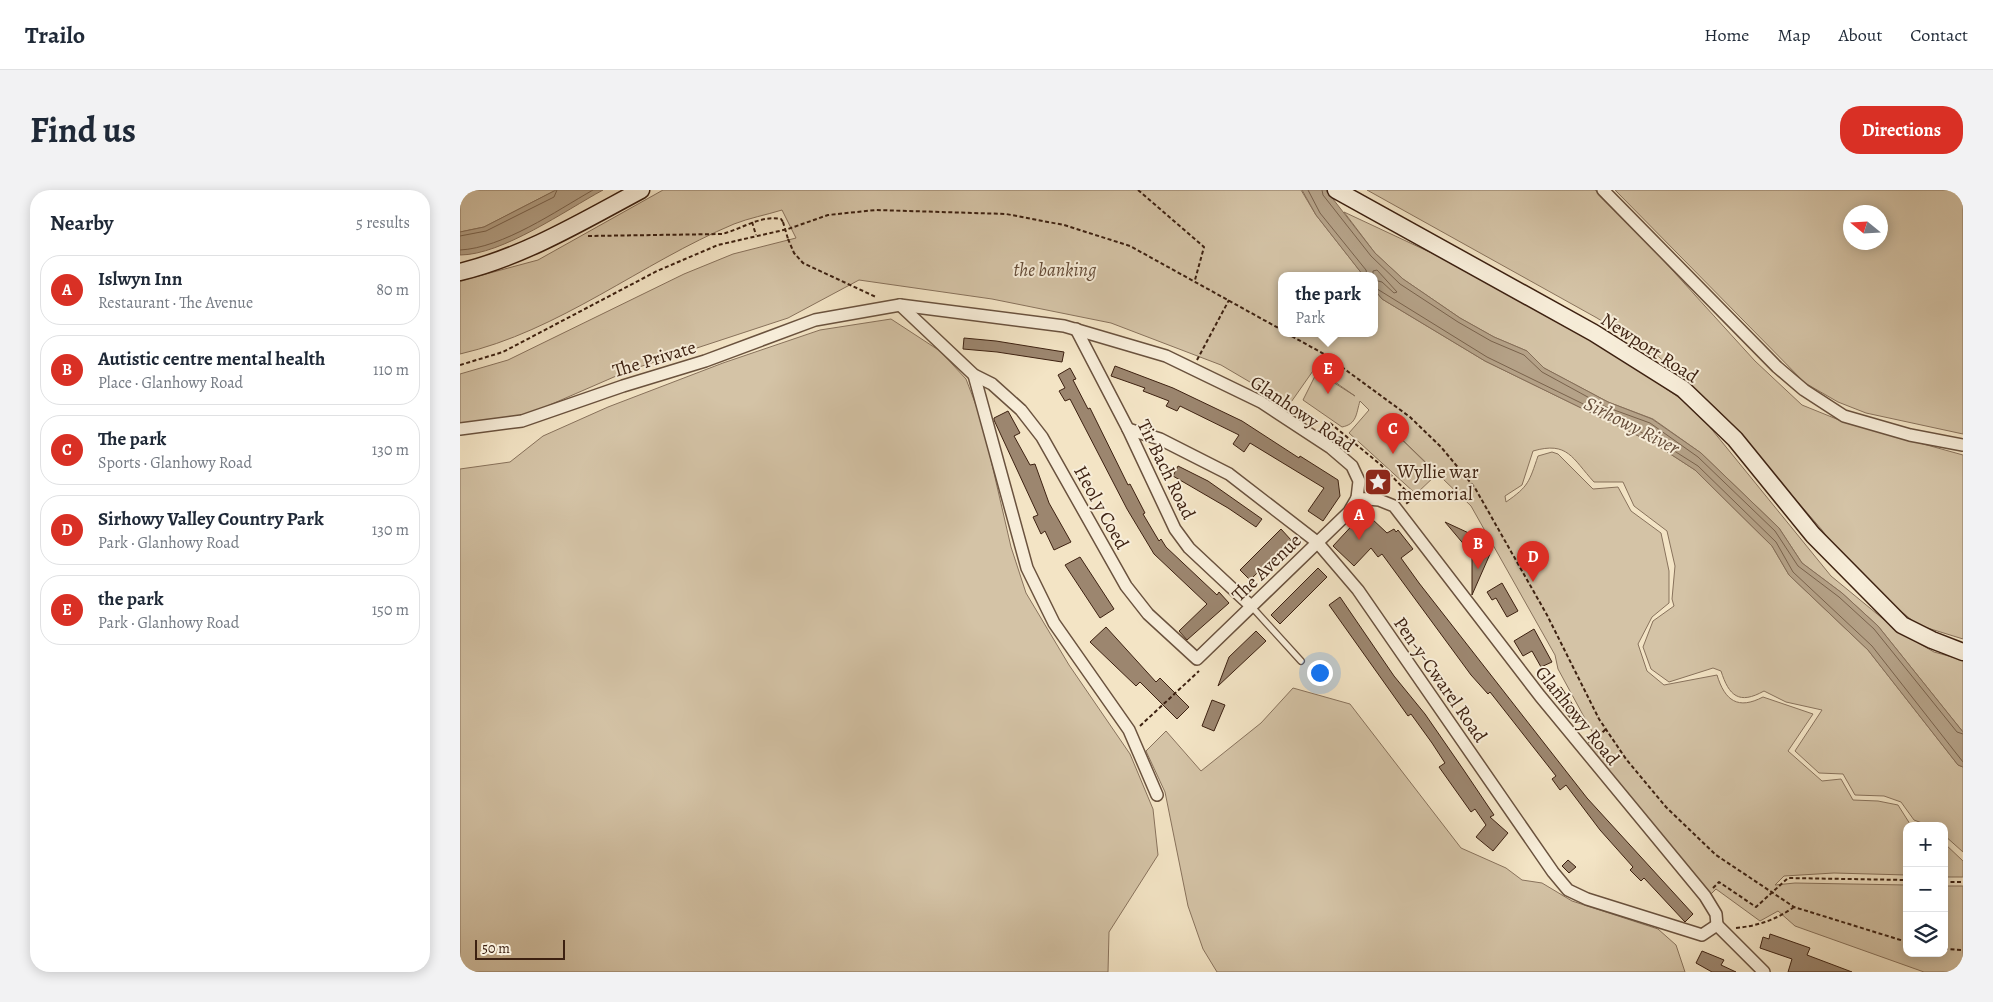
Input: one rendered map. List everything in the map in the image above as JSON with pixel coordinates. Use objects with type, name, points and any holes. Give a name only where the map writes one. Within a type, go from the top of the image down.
[{"type":"main road","points":[[460,272],[497,262],[534,247],[641,190]]},
{"type":"main road","name":"Newport Road","points":[[1341,192],[1594,333],[1683,389],[1735,440],[1813,535],[1902,625],[1932,640],[1963,652]]},
{"type":"street","points":[[1603,190],[1777,367],[1804,390],[1844,416],[1910,435],[1963,445]]},
{"type":"street","name":"Glanhowy Road","points":[[856,311],[898,305],[1011,318],[1076,329],[1166,356],[1192,368],[1261,402],[1331,448],[1352,466],[1358,481],[1357,498],[1379,500],[1394,506],[1583,749],[1705,896],[1716,914],[1717,926]]},
{"type":"street","name":"Heol y Coed","points":[[898,305],[974,375],[992,384],[1021,410],[1042,436],[1126,586],[1148,614],[1199,664]]},
{"type":"street","name":"The Private","points":[[460,430],[522,421],[622,386],[705,362],[815,320],[856,311]]},
{"type":"street","name":"Tir Bach Road","points":[[1076,329],[1128,429],[1175,529],[1201,559],[1251,606]]},
{"type":"street","points":[[974,375],[1027,568],[1054,624],[1131,734],[1157,795]]},
{"type":"street","name":"Pen-y-Cwarel Road","points":[[1128,429],[1160,439],[1229,474],[1317,542],[1358,590],[1547,864],[1568,890],[1587,899],[1702,935],[1717,926]]},
{"type":"street","name":"The Avenue","points":[[1199,664],[1251,606],[1349,512],[1357,498]]},
{"type":"street","points":[[1717,926],[1764,972]]},
{"type":"lane","points":[[1251,606],[1301,661]]},
{"type":"path","points":[[1138,190],[1204,247],[1194,280]]},
{"type":"path","points":[[460,365],[503,352],[657,271],[718,244],[788,229],[828,215],[876,210],[1006,214],[1064,225],[1130,246],[1230,299],[1278,328]]},
{"type":"path","points":[[581,236],[722,234],[741,229],[752,222],[774,217],[782,219],[794,253],[803,264],[898,305]]},
{"type":"path","points":[[752,222],[756,235]]},
{"type":"path","points":[[1192,368],[1230,299]]},
{"type":"path","points":[[1293,337],[1324,354],[1410,418],[1441,447],[1475,488],[1547,615],[1606,729],[1626,759],[1666,807],[1716,855],[1794,907],[1903,941]]},
{"type":"path","points":[[1330,424],[1381,465],[1413,498],[1398,511]]},
{"type":"path","points":[[1131,734],[1199,664]]},
{"type":"path","points":[[1583,749],[1606,729]]},
{"type":"path","points":[[1705,896],[1719,882],[1756,907],[1788,878],[1903,880]]},
{"type":"path","points":[[1948,882],[1963,882]]},
{"type":"path","points":[[1717,926],[1750,926],[1779,918],[1794,907]]},
{"type":"path","points":[[1948,949],[1963,950]]},
{"type":"green space","points":[[460,190],[556,190],[484,227],[460,232]]},
{"type":"green space","name":"the banking","points":[[663,190],[1301,190],[1316,215],[1361,272],[1278,272],[1278,337],[1378,337],[1378,294],[1382,299],[1485,361],[1655,444],[1695,470],[1772,546],[1789,575],[1868,650],[1958,765],[1963,767],[1963,852],[1948,839],[1948,822],[1919,822],[1914,820],[1901,802],[1884,796],[1855,795],[1843,774],[1819,773],[1795,751],[1822,710],[1786,702],[1764,691],[1748,697],[1736,696],[1728,687],[1721,671],[1713,668],[1669,682],[1651,669],[1643,647],[1653,621],[1674,606],[1672,599],[1675,566],[1667,531],[1634,506],[1623,482],[1594,482],[1568,454],[1562,450],[1545,448],[1533,451],[1522,485],[1505,496],[1506,502],[1524,487],[1530,478],[1538,456],[1552,452],[1558,454],[1593,489],[1618,487],[1631,511],[1661,533],[1669,571],[1669,603],[1652,617],[1638,644],[1647,671],[1664,685],[1717,675],[1724,691],[1734,701],[1746,703],[1763,697],[1813,714],[1788,751],[1822,781],[1841,779],[1853,800],[1878,801],[1898,805],[1909,822],[1903,822],[1903,875],[1834,873],[1784,876],[1775,885],[1795,883],[1903,885],[1903,957],[1948,957],[1948,886],[1963,886],[1963,972],[1924,972],[1795,926],[1778,911],[1760,921],[1716,889],[1711,894],[1587,744],[1595,737],[1558,669],[1555,655],[1471,506],[1385,423],[1437,474],[1416,494],[1349,433],[1369,410],[1360,401],[1357,414],[1351,424],[1342,427],[1303,400],[1317,372],[1355,396],[1315,368],[1289,405],[1221,365],[1111,323],[992,299],[859,280],[788,318],[630,370],[522,417],[460,426],[460,374],[508,360],[684,274],[733,254],[796,238],[782,210],[734,224],[666,258],[566,313],[497,343],[460,354],[460,281],[538,260]]},
{"type":"green space","points":[[1367,190],[1595,190],[1654,250],[1755,361],[1802,405],[1844,422],[1963,455],[1963,639],[1918,625],[1898,609],[1841,556],[1822,530],[1721,413],[1659,357],[1597,318]]},
{"type":"green space","points":[[1615,190],[1963,190],[1963,434],[1866,413],[1838,402],[1805,383]]},
{"type":"green space","points":[[1344,212],[1438,256],[1551,317],[1611,351],[1681,399],[1709,426],[1831,576],[1899,632],[1934,652],[1963,660],[1963,732],[1878,626],[1842,593],[1802,563],[1779,528],[1701,453],[1653,419],[1608,402],[1544,368],[1527,351],[1494,337],[1460,318],[1403,279],[1375,253]]},
{"type":"green space","points":[[891,319],[940,351],[966,379],[982,421],[1011,547],[1026,593],[1069,665],[1130,754],[1153,809],[1158,855],[1109,932],[1108,972],[460,972],[460,469],[510,462],[543,436],[608,407],[723,363],[820,330]]},
{"type":"green space","points":[[1293,688],[1350,704],[1461,848],[1506,868],[1522,880],[1542,883],[1572,901],[1658,929],[1676,945],[1685,972],[1217,972],[1203,949],[1188,906],[1165,792],[1146,751],[1166,731],[1201,771],[1261,723]]},
{"type":"green space","points":[[1948,847],[1963,861],[1963,877],[1948,877]]},
{"type":"water","points":[[556,190],[603,190],[514,240],[477,253],[460,255],[460,232],[484,227]]},
{"type":"water","name":"Sirhowy River","points":[[1302,190],[1326,190],[1375,253],[1403,279],[1460,318],[1494,337],[1527,351],[1544,368],[1608,402],[1652,419],[1701,453],[1779,528],[1802,563],[1842,593],[1878,626],[1963,732],[1963,767],[1958,765],[1868,650],[1789,575],[1772,546],[1695,470],[1655,444],[1485,361],[1382,299],[1378,294],[1378,272],[1361,272],[1316,215]]},
{"type":"building","points":[[964,338],[1064,352],[1062,362],[963,349]]},
{"type":"building","points":[[1115,366],[1173,388],[1242,421],[1299,458],[1300,456],[1338,480],[1340,496],[1323,521],[1308,511],[1324,488],[1250,443],[1244,452],[1233,444],[1239,435],[1180,406],[1177,411],[1166,406],[1169,401],[1143,391],[1145,388],[1111,376]]},
{"type":"building","points":[[1070,368],[1076,379],[1073,380],[1088,409],[1090,408],[1128,485],[1130,484],[1145,513],[1143,514],[1159,541],[1161,539],[1166,547],[1217,595],[1219,592],[1229,603],[1187,640],[1179,631],[1207,604],[1154,554],[1127,509],[1070,399],[1065,401],[1059,391],[1065,388],[1058,375]]},
{"type":"building","points":[[1008,411],[1020,433],[1014,436],[1030,465],[1035,464],[1049,503],[1071,542],[1054,550],[1045,531],[1041,534],[1033,517],[1038,515],[994,420],[994,418]]},
{"type":"building","points":[[1178,466],[1208,481],[1262,519],[1256,527],[1228,508],[1173,476]]},
{"type":"building","points":[[1359,518],[1371,518],[1387,533],[1394,529],[1396,532],[1398,530],[1413,549],[1401,558],[1419,583],[1587,798],[1693,914],[1685,922],[1644,878],[1641,881],[1630,870],[1633,867],[1600,830],[1566,785],[1560,790],[1552,779],[1556,776],[1490,692],[1488,694],[1471,675],[1382,554],[1378,557],[1371,548],[1354,566],[1333,546]]},
{"type":"building","points":[[1445,522],[1486,541],[1490,554],[1472,595],[1472,554]]},
{"type":"building","points":[[1281,529],[1291,540],[1250,580],[1240,570]]},
{"type":"building","points":[[1080,557],[1114,609],[1100,618],[1065,565]]},
{"type":"building","points":[[1318,568],[1327,577],[1280,624],[1271,615]]},
{"type":"building","points":[[1502,583],[1518,611],[1507,617],[1496,598],[1492,600],[1487,592]]},
{"type":"building","points":[[1340,597],[1394,676],[1425,714],[1463,769],[1494,815],[1490,817],[1508,833],[1493,851],[1476,837],[1486,825],[1475,809],[1471,812],[1439,767],[1445,763],[1432,743],[1411,714],[1408,716],[1329,605]]},
{"type":"building","points":[[1106,627],[1156,682],[1160,678],[1189,707],[1177,719],[1140,682],[1136,686],[1090,642]]},
{"type":"building","points":[[1534,629],[1552,662],[1541,667],[1532,651],[1523,656],[1514,641]]},
{"type":"building","points":[[1256,631],[1266,641],[1218,686],[1229,657]]},
{"type":"building","points":[[1561,687],[1579,714],[1571,719],[1550,693]]},
{"type":"building","points":[[1212,700],[1225,705],[1214,731],[1202,726]]},
{"type":"building","points":[[1568,860],[1576,867],[1569,873],[1562,866]]},
{"type":"building","points":[[1770,934],[1810,948],[1807,955],[1852,972],[1788,972],[1792,959],[1760,948],[1763,937],[1769,939]]},
{"type":"building","points":[[1702,951],[1724,960],[1721,965],[1736,972],[1712,972],[1696,963]]},
{"type":"place","name":"the park","points":[[1328,394]]},
{"type":"place","name":"The park","points":[[1393,454]]},
{"type":"place","name":"Wyllie war memorial","points":[[1378,482]]},
{"type":"place","name":"Islwyn Inn","points":[[1359,540]]},
{"type":"place","name":"Autistic centre mental health","points":[[1478,569]]},
{"type":"place","name":"Sirhowy Valley Country Park","points":[[1533,582]]}]
